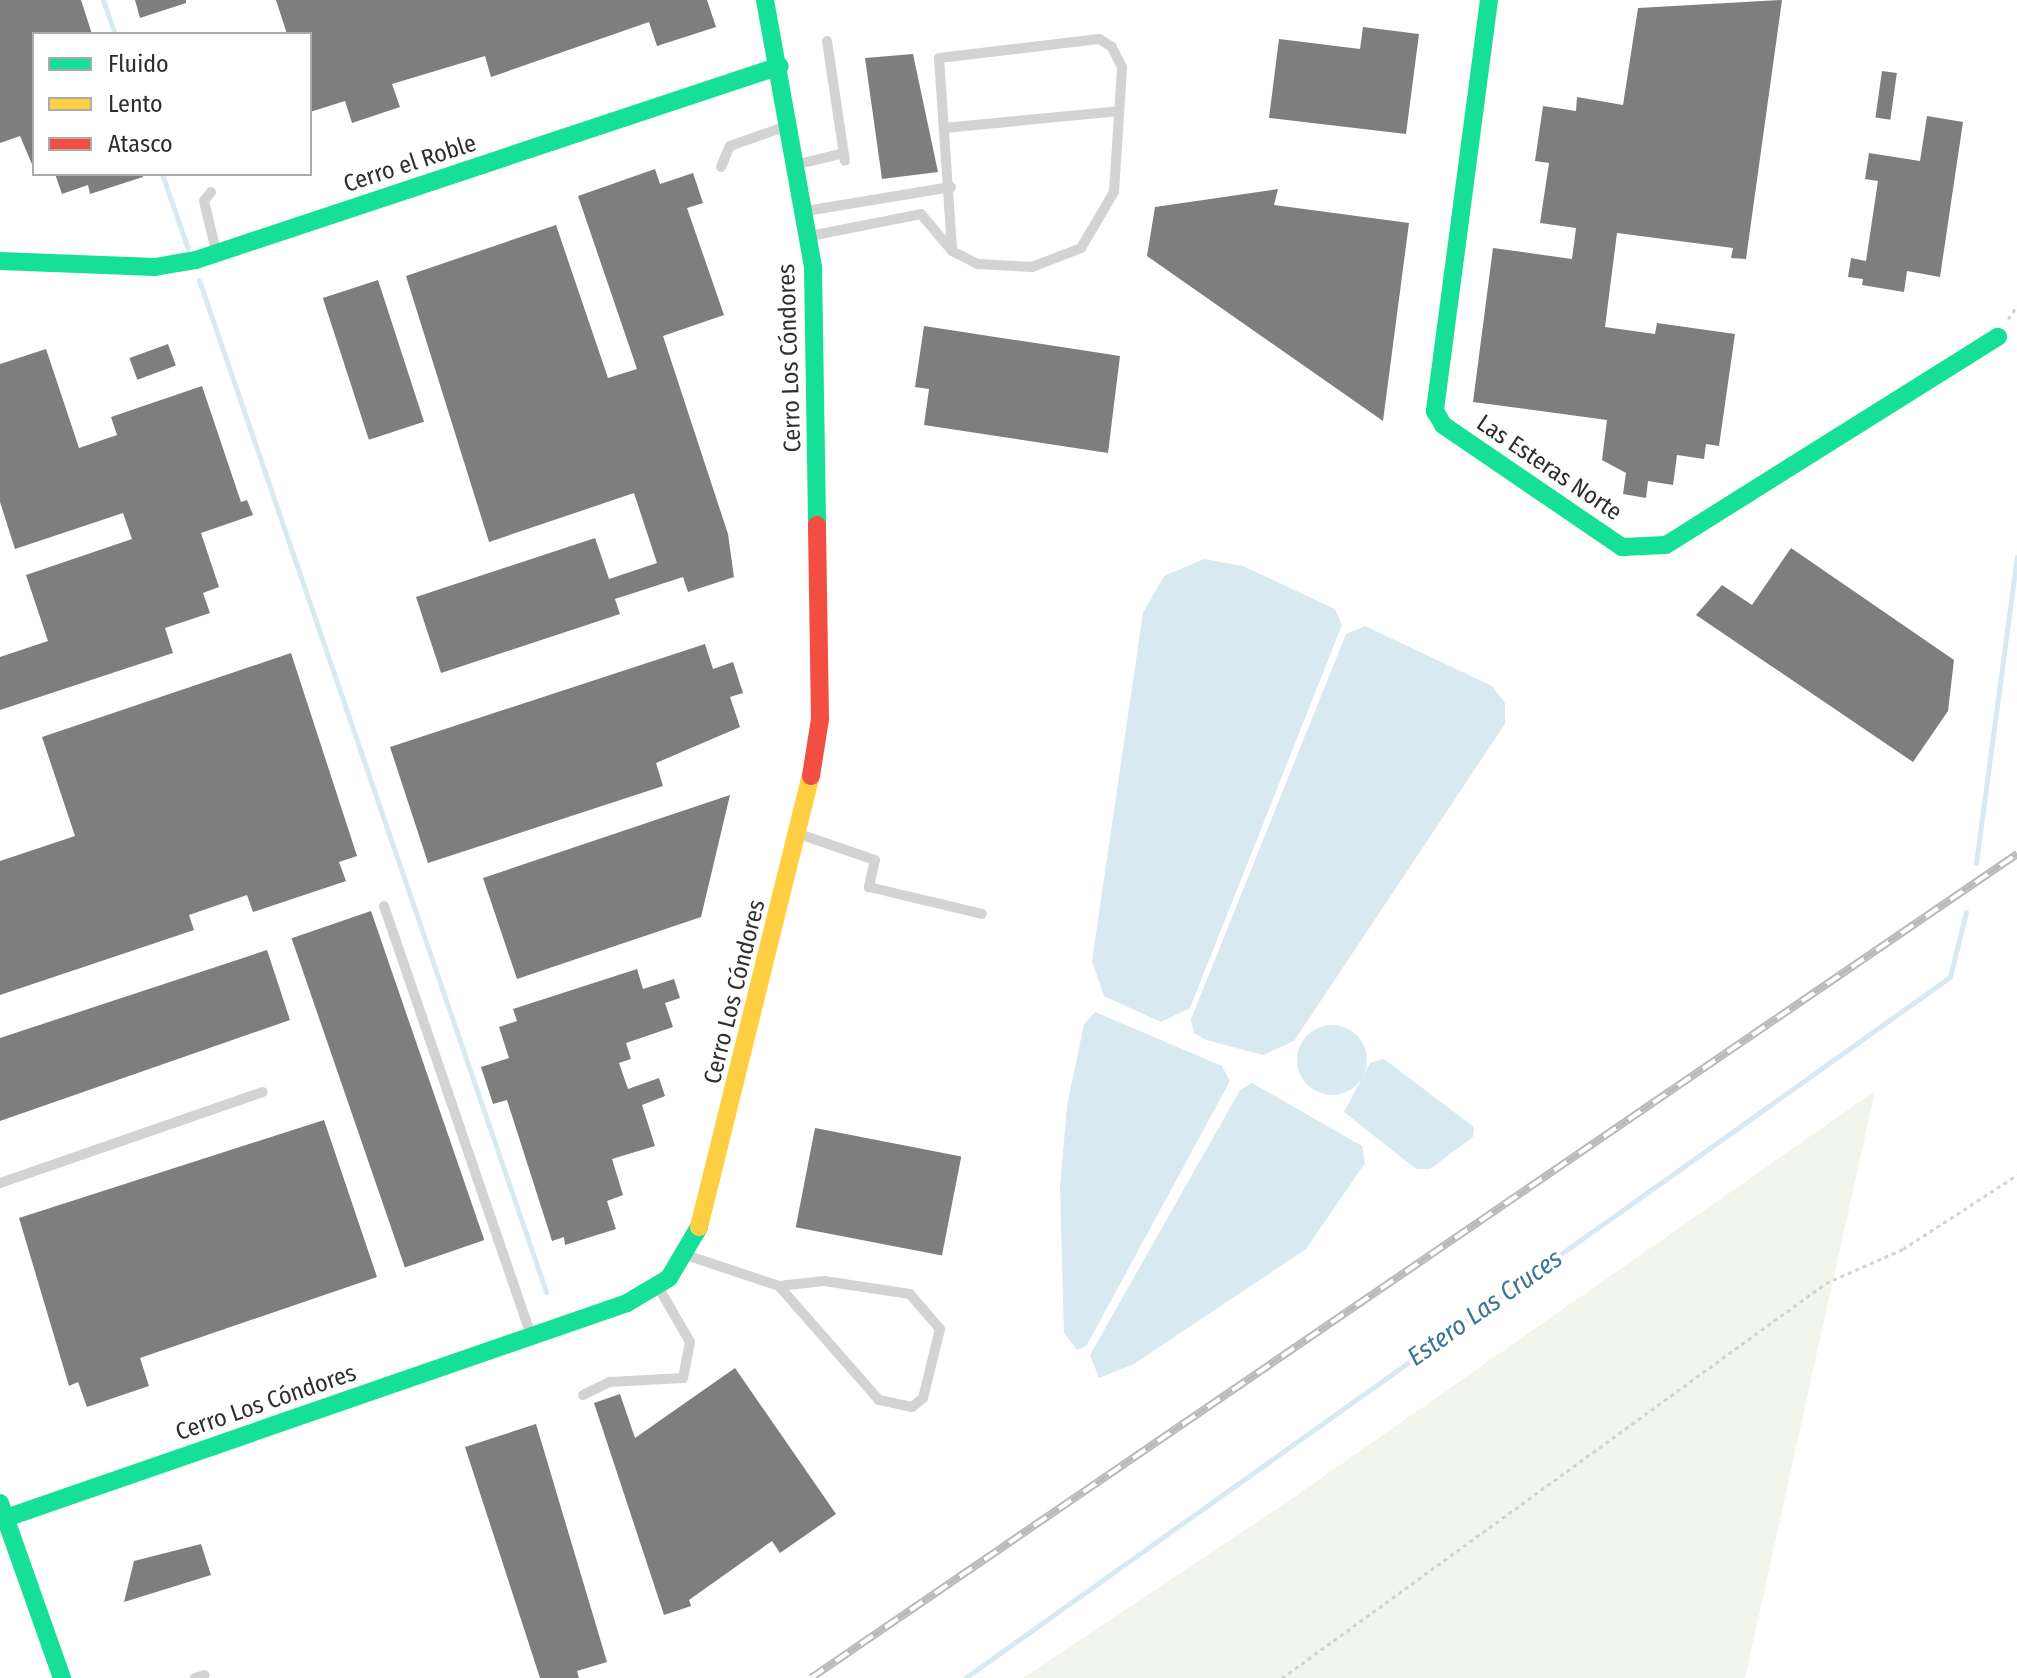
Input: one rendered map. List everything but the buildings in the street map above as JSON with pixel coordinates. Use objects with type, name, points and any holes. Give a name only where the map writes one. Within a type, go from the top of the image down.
[{"type":"street","name":"Cerro Los Cóndores","points":[[2,1513],[532,1338],[658,1287],[687,1256],[702,1225],[799,834],[820,719],[810,236],[792,125],[765,0]]},
{"type":"street","name":"Las Esteras Norte","points":[[1489,0],[1435,411],[1443,425],[1622,547],[1666,545],[1998,337]]},
{"type":"street","name":"Cerro el Roble","points":[[0,261],[155,267],[217,253],[780,66]]},
{"type":"street","points":[[2,1513],[62,1678]]},
{"type":"lane","points":[[810,236],[921,214],[952,251],[1007,268],[1081,248],[1114,192],[1122,67],[1099,39],[939,58],[951,187],[952,251]]},
{"type":"lane","points":[[799,164],[844,157],[827,41]]},
{"type":"lane","points":[[944,128],[1119,111]]},
{"type":"lane","points":[[721,167],[730,146],[792,125]]},
{"type":"lane","points":[[806,211],[951,187]]},
{"type":"lane","points":[[211,192],[204,201],[217,253]]},
{"type":"lane","points":[[799,834],[875,860],[869,887],[982,914]]},
{"type":"lane","points":[[384,906],[532,1338]]},
{"type":"lane","points":[[0,1183],[263,1092]]},
{"type":"lane","points":[[687,1256],[779,1286],[824,1281],[910,1294],[940,1329],[923,1398],[912,1407],[879,1400],[779,1286]]},
{"type":"lane","points":[[583,1395],[610,1382],[683,1378],[690,1342],[658,1287]]},
{"type":"path","points":[[1282,1678],[1826,1283],[1903,1249],[2017,1175]]},
{"type":"shaded area","points":[[1204,559],[1243,566],[1335,609],[1342,625],[1190,1008],[1161,1022],[1104,996],[1092,961],[1143,613],[1164,576]]},
{"type":"shaded area","points":[[1365,626],[1492,686],[1505,703],[1505,724],[1294,1041],[1263,1055],[1206,1040],[1194,1033],[1191,1019],[1346,634]]},
{"type":"shaded area","points":[[1095,1012],[1222,1066],[1230,1081],[1087,1345],[1077,1350],[1064,1333],[1060,1188],[1067,1106],[1084,1024]]},
{"type":"shaded area","points":[[1332,1025],[1357,1035],[1367,1060],[1357,1085],[1332,1095],[1307,1085],[1297,1060],[1307,1035]]},
{"type":"shaded area","points":[[1384,1059],[1474,1127],[1473,1137],[1430,1169],[1416,1169],[1344,1112],[1370,1063]]},
{"type":"shaded area","points":[[1252,1083],[1362,1146],[1365,1163],[1306,1249],[1134,1364],[1099,1378],[1090,1355],[1240,1090]]},
{"type":"shaded area","points":[[1875,1091],[1745,1678],[1023,1678],[1287,1502]]},
{"type":"waterway","points":[[103,0],[114,32]]},
{"type":"waterway","points":[[163,176],[188,249]]},
{"type":"waterway","points":[[199,280],[546,1292]]},
{"type":"waterway","points":[[1976,863],[2017,557]]},
{"type":"waterway","name":"Estero Las Cruces","points":[[965,1678],[1950,977],[1966,912]]},
{"type":"railway","points":[[811,1678],[2017,854]]},
{"type":"traffic: fast","points":[[765,0],[813,267],[817,525]]},
{"type":"traffic: fast","points":[[1489,0],[1435,411],[1443,425],[1622,547],[1666,545],[1998,337]]},
{"type":"traffic: fast","points":[[0,261],[155,267],[196,260],[780,66]]},
{"type":"traffic: fast","points":[[0,1520],[627,1303],[669,1278],[699,1227]]},
{"type":"traffic: fast","points":[[0,1503],[62,1678]]},
{"type":"traffic: slow","points":[[699,1227],[811,776]]},
{"type":"traffic: jam","points":[[811,776],[820,719],[817,525]]}]
